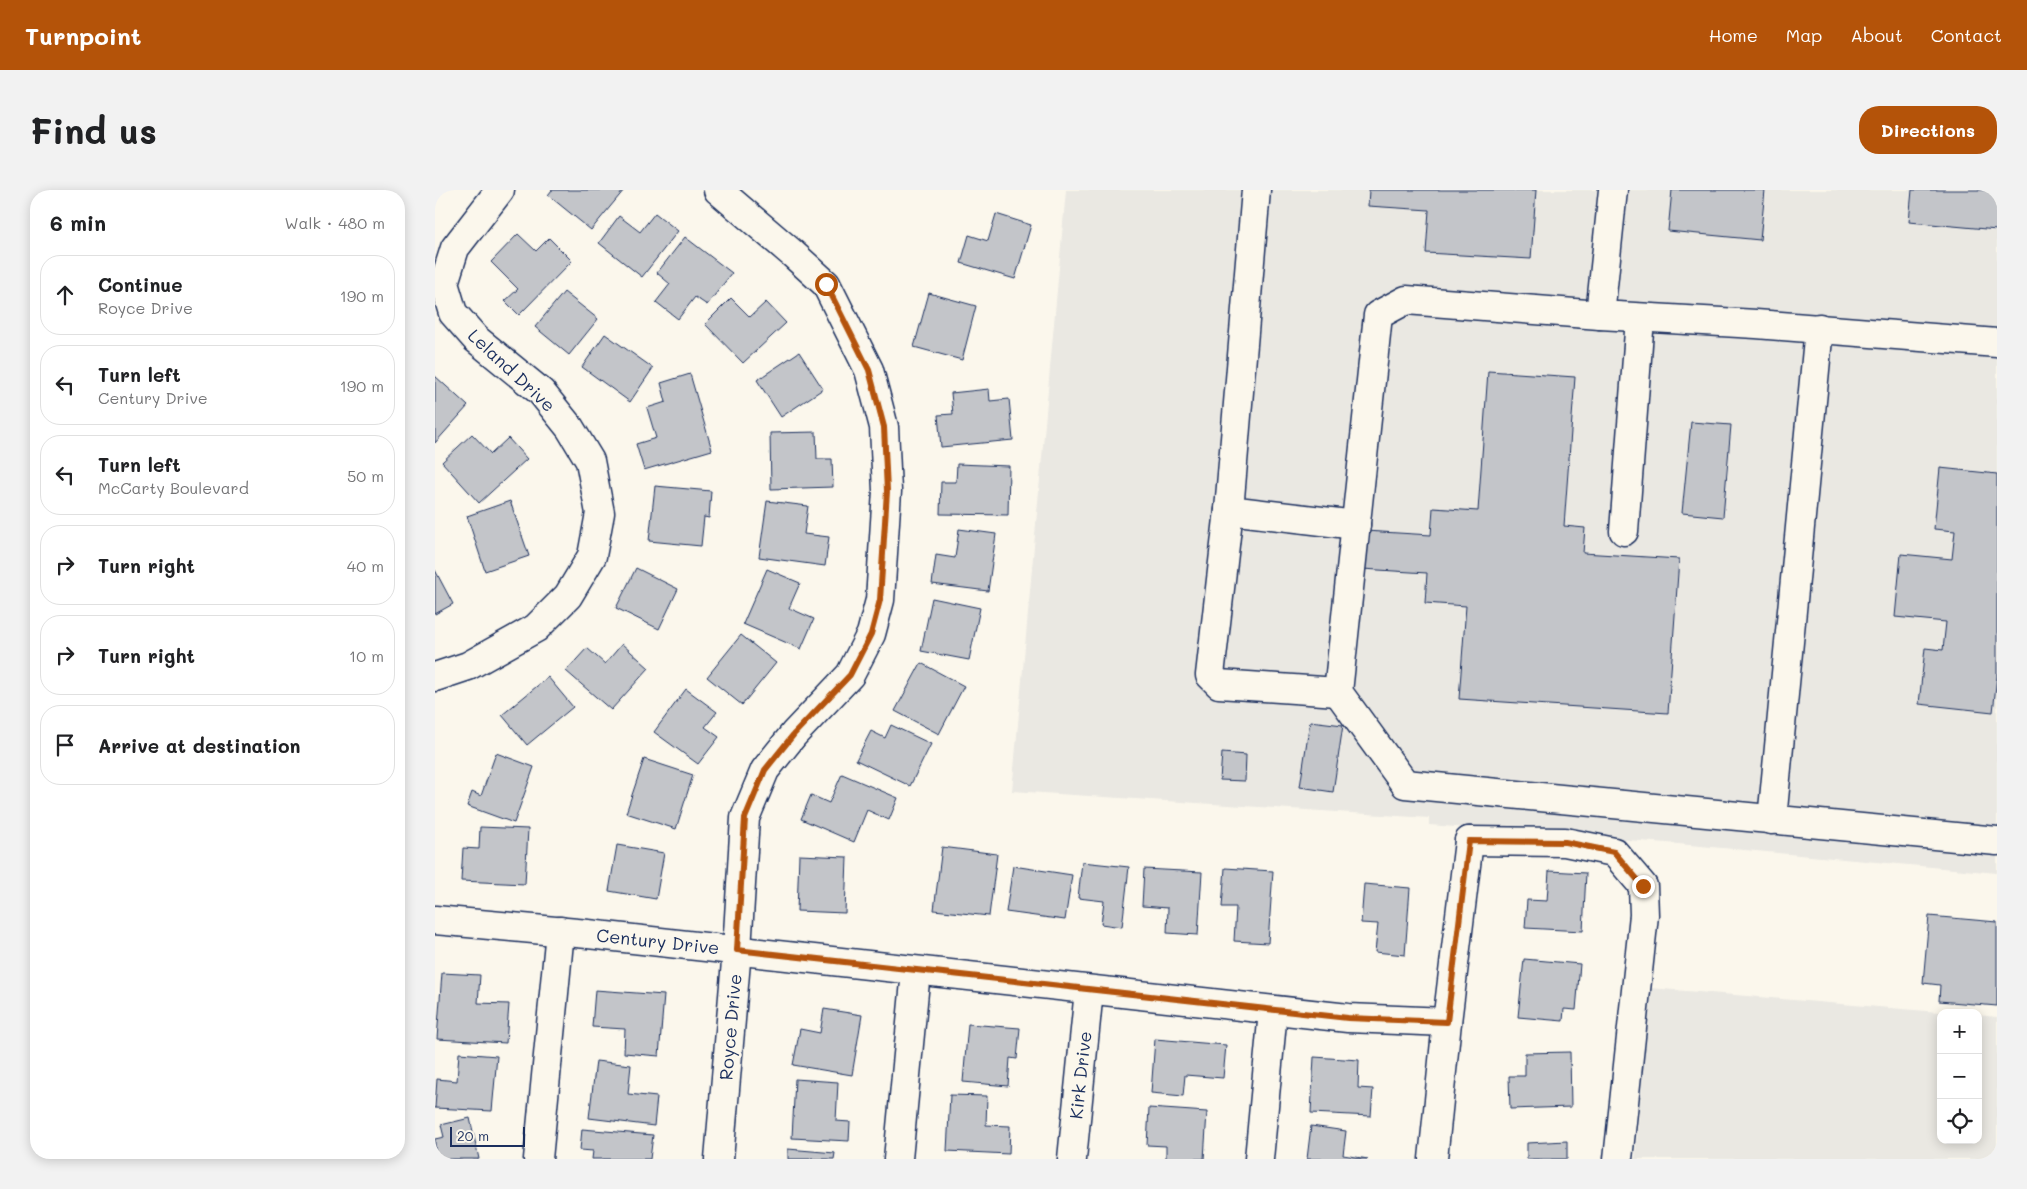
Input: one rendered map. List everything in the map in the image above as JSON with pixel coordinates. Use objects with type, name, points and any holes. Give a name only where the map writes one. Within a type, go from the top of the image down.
[{"type":"street","name":"Leland Drive","points":[[435,681],[468,666],[536,628],[568,596],[592,556],[600,513],[590,461],[570,428],[541,392],[476,339],[453,313],[444,283],[455,248],[500,190]]},
{"type":"street","name":"Royce Drive","points":[[718,190],[826,284],[869,370],[884,427],[887,491],[880,600],[871,634],[850,675],[794,734],[765,770],[745,818],[737,950],[719,1159]]},
{"type":"street","points":[[1256,190],[1229,510],[1210,675],[1219,684],[1338,692]]},
{"type":"street","points":[[1600,316],[1613,190]]},
{"type":"street","points":[[1997,343],[1819,328],[1600,316],[1406,300],[1378,315],[1338,692],[1405,784],[1997,841]]},
{"type":"street","points":[[1623,531],[1640,318]]},
{"type":"street","points":[[1772,820],[1819,328]]},
{"type":"street","points":[[1229,510],[1356,526]]},
{"type":"street","points":[[1433,1159],[1469,841],[1565,842],[1614,852],[1643,886],[1644,915],[1619,1159]]},
{"type":"street","name":"Century Drive","points":[[435,920],[560,931],[1348,1018],[1447,1022]]},
{"type":"street","points":[[538,1159],[560,931]]},
{"type":"street","points":[[898,1159],[916,971]]},
{"type":"street","name":"Kirk Drive","points":[[1072,1159],[1089,990]]},
{"type":"street","points":[[1259,1159],[1273,1010]]},
{"type":"shaded area","points":[[1066,190],[1997,190],[1997,873],[1667,843],[1429,825],[1429,818],[1012,791]]},
{"type":"shaded area","points":[[1650,988],[1937,1012],[1937,1144],[1982,1144],[1982,1015],[1997,1017],[1997,1159],[1635,1159]]},
{"type":"building","points":[[552,190],[624,190],[591,230],[548,195]]},
{"type":"building","points":[[1369,190],[1536,190],[1531,259],[1426,253],[1429,210],[1368,206]]},
{"type":"building","points":[[1672,190],[1765,190],[1760,240],[1668,231]]},
{"type":"building","points":[[1912,190],[1997,190],[1997,230],[1909,222]]},
{"type":"building","points":[[655,213],[678,231],[642,277],[599,243],[619,216],[640,232]]},
{"type":"building","points":[[996,214],[1031,225],[1015,279],[961,263],[969,235],[988,241]]},
{"type":"building","points":[[518,234],[536,251],[549,238],[572,261],[519,315],[505,301],[518,289],[491,262]]},
{"type":"building","points":[[685,237],[732,273],[707,305],[695,297],[678,319],[656,302],[670,284],[657,273]]},
{"type":"building","points":[[564,292],[598,319],[569,355],[535,327]]},
{"type":"building","points":[[929,293],[976,306],[962,360],[914,347]]},
{"type":"building","points":[[731,298],[750,317],[766,302],[786,323],[743,363],[705,324]]},
{"type":"building","points":[[605,334],[653,368],[630,402],[582,367]]},
{"type":"building","points":[[799,352],[823,389],[781,417],[757,380]]},
{"type":"building","points":[[1488,371],[1575,377],[1564,526],[1585,528],[1583,553],[1679,559],[1668,713],[1459,699],[1466,606],[1425,603],[1427,573],[1362,569],[1365,531],[1431,535],[1433,508],[1478,511]]},
{"type":"building","points":[[690,374],[712,450],[644,470],[636,444],[656,438],[647,408],[666,402],[661,383]]},
{"type":"building","points":[[435,376],[468,406],[435,443]]},
{"type":"building","points":[[989,389],[990,401],[1009,399],[1013,440],[941,447],[938,415],[953,414],[951,393]]},
{"type":"building","points":[[1691,422],[1731,425],[1723,517],[1682,513]]},
{"type":"building","points":[[816,432],[817,459],[832,459],[833,487],[771,489],[770,433]]},
{"type":"building","points":[[472,434],[491,454],[508,438],[527,459],[479,503],[442,462]]},
{"type":"building","points":[[957,464],[1009,466],[1008,515],[940,514],[941,482],[956,482]]},
{"type":"building","points":[[1940,468],[1997,474],[1997,676],[1993,712],[1919,704],[1925,648],[1943,650],[1946,622],[1895,617],[1901,554],[1952,559],[1955,531],[1934,529]]},
{"type":"building","points":[[655,486],[711,491],[709,518],[704,517],[701,546],[649,541]]},
{"type":"building","points":[[510,501],[529,556],[485,571],[467,516]]},
{"type":"building","points":[[767,501],[808,506],[804,534],[829,537],[825,566],[759,557]]},
{"type":"building","points":[[959,529],[996,534],[988,591],[932,584],[936,555],[955,558]]},
{"type":"building","points":[[636,568],[678,589],[659,629],[616,608]]},
{"type":"building","points":[[767,569],[800,583],[789,608],[814,619],[801,649],[743,624]]},
{"type":"building","points":[[435,570],[453,604],[435,614]]},
{"type":"building","points":[[932,598],[980,608],[969,660],[921,651]]},
{"type":"building","points":[[741,635],[776,663],[742,705],[707,677]]},
{"type":"building","points":[[622,644],[649,668],[611,710],[566,671],[587,648],[605,664]]},
{"type":"building","points":[[921,663],[964,686],[939,734],[895,711]]},
{"type":"building","points":[[548,677],[573,707],[527,745],[502,715]]},
{"type":"building","points":[[686,689],[717,712],[705,727],[719,737],[698,764],[654,732]]},
{"type":"building","points":[[1310,721],[1343,725],[1333,792],[1300,787]]},
{"type":"building","points":[[891,725],[931,744],[910,786],[856,760],[871,731],[885,738]]},
{"type":"building","points":[[496,753],[534,767],[514,823],[467,806],[472,792],[481,796]]},
{"type":"building","points":[[1222,753],[1246,755],[1245,781],[1220,780]]},
{"type":"building","points":[[644,759],[693,775],[676,829],[626,813]]},
{"type":"building","points":[[842,774],[898,798],[889,820],[867,810],[854,842],[801,819],[811,795],[829,803]]},
{"type":"building","points":[[480,827],[528,829],[525,884],[461,881],[463,848],[479,849]]},
{"type":"building","points":[[617,845],[664,853],[656,899],[609,891]]},
{"type":"building","points":[[942,847],[997,854],[989,916],[934,910]]},
{"type":"building","points":[[799,855],[847,857],[845,913],[797,911]]},
{"type":"building","points":[[1082,862],[1129,867],[1122,927],[1101,924],[1104,901],[1078,898]]},
{"type":"building","points":[[1013,866],[1072,875],[1065,920],[1006,912]]},
{"type":"building","points":[[1225,868],[1273,871],[1268,943],[1234,941],[1236,907],[1222,907]]},
{"type":"building","points":[[1144,869],[1202,872],[1198,935],[1167,933],[1168,908],[1142,906]]},
{"type":"building","points":[[1549,871],[1586,873],[1583,931],[1525,928],[1527,900],[1547,901]]},
{"type":"building","points":[[1364,884],[1410,888],[1405,955],[1375,952],[1378,924],[1361,923]]},
{"type":"building","points":[[1929,916],[1997,922],[1997,1006],[1939,1001],[1940,985],[1923,983]]},
{"type":"building","points":[[1524,959],[1580,964],[1576,1010],[1564,1009],[1563,1021],[1518,1017]]},
{"type":"building","points":[[442,973],[480,975],[478,1003],[509,1004],[506,1043],[437,1039]]},
{"type":"building","points":[[595,990],[664,995],[659,1056],[624,1053],[625,1029],[592,1027]]},
{"type":"building","points":[[824,1009],[862,1015],[852,1075],[793,1065],[800,1029],[820,1033]]},
{"type":"building","points":[[968,1024],[1020,1028],[1017,1059],[1010,1058],[1008,1086],[963,1082]]},
{"type":"building","points":[[1155,1039],[1226,1045],[1223,1078],[1185,1075],[1183,1096],[1151,1093]]},
{"type":"building","points":[[1570,1052],[1571,1107],[1510,1109],[1509,1076],[1525,1076],[1525,1053]]},
{"type":"building","points":[[459,1053],[497,1056],[492,1111],[435,1108],[437,1079],[457,1081]]},
{"type":"building","points":[[1314,1057],[1359,1060],[1358,1088],[1373,1089],[1371,1116],[1311,1113]]},
{"type":"building","points":[[596,1061],[631,1065],[628,1094],[657,1097],[654,1126],[589,1118]]},
{"type":"building","points":[[795,1079],[838,1082],[836,1121],[850,1122],[849,1141],[792,1138]]},
{"type":"building","points":[[950,1095],[987,1096],[986,1125],[1010,1126],[1009,1154],[947,1151]]},
{"type":"building","points":[[1149,1108],[1207,1112],[1204,1159],[1166,1159],[1166,1146],[1147,1145]]},
{"type":"building","points":[[470,1118],[479,1159],[435,1159],[435,1139],[444,1137],[441,1125]]},
{"type":"building","points":[[1311,1126],[1346,1131],[1343,1155],[1368,1159],[1307,1159]]},
{"type":"building","points":[[582,1129],[653,1135],[650,1159],[592,1159],[593,1151],[580,1150]]},
{"type":"building","points":[[1567,1141],[1567,1159],[1527,1159],[1527,1143]]},
{"type":"building","points":[[788,1149],[835,1153],[834,1159],[788,1159]]},
{"type":"route","points":[[826,284],[869,370],[884,427],[887,491],[880,600],[871,634],[850,675],[794,734],[765,770],[745,818],[737,950],[1348,1018],[1447,1022],[1469,841],[1565,842],[1614,852],[1643,886]]}]
